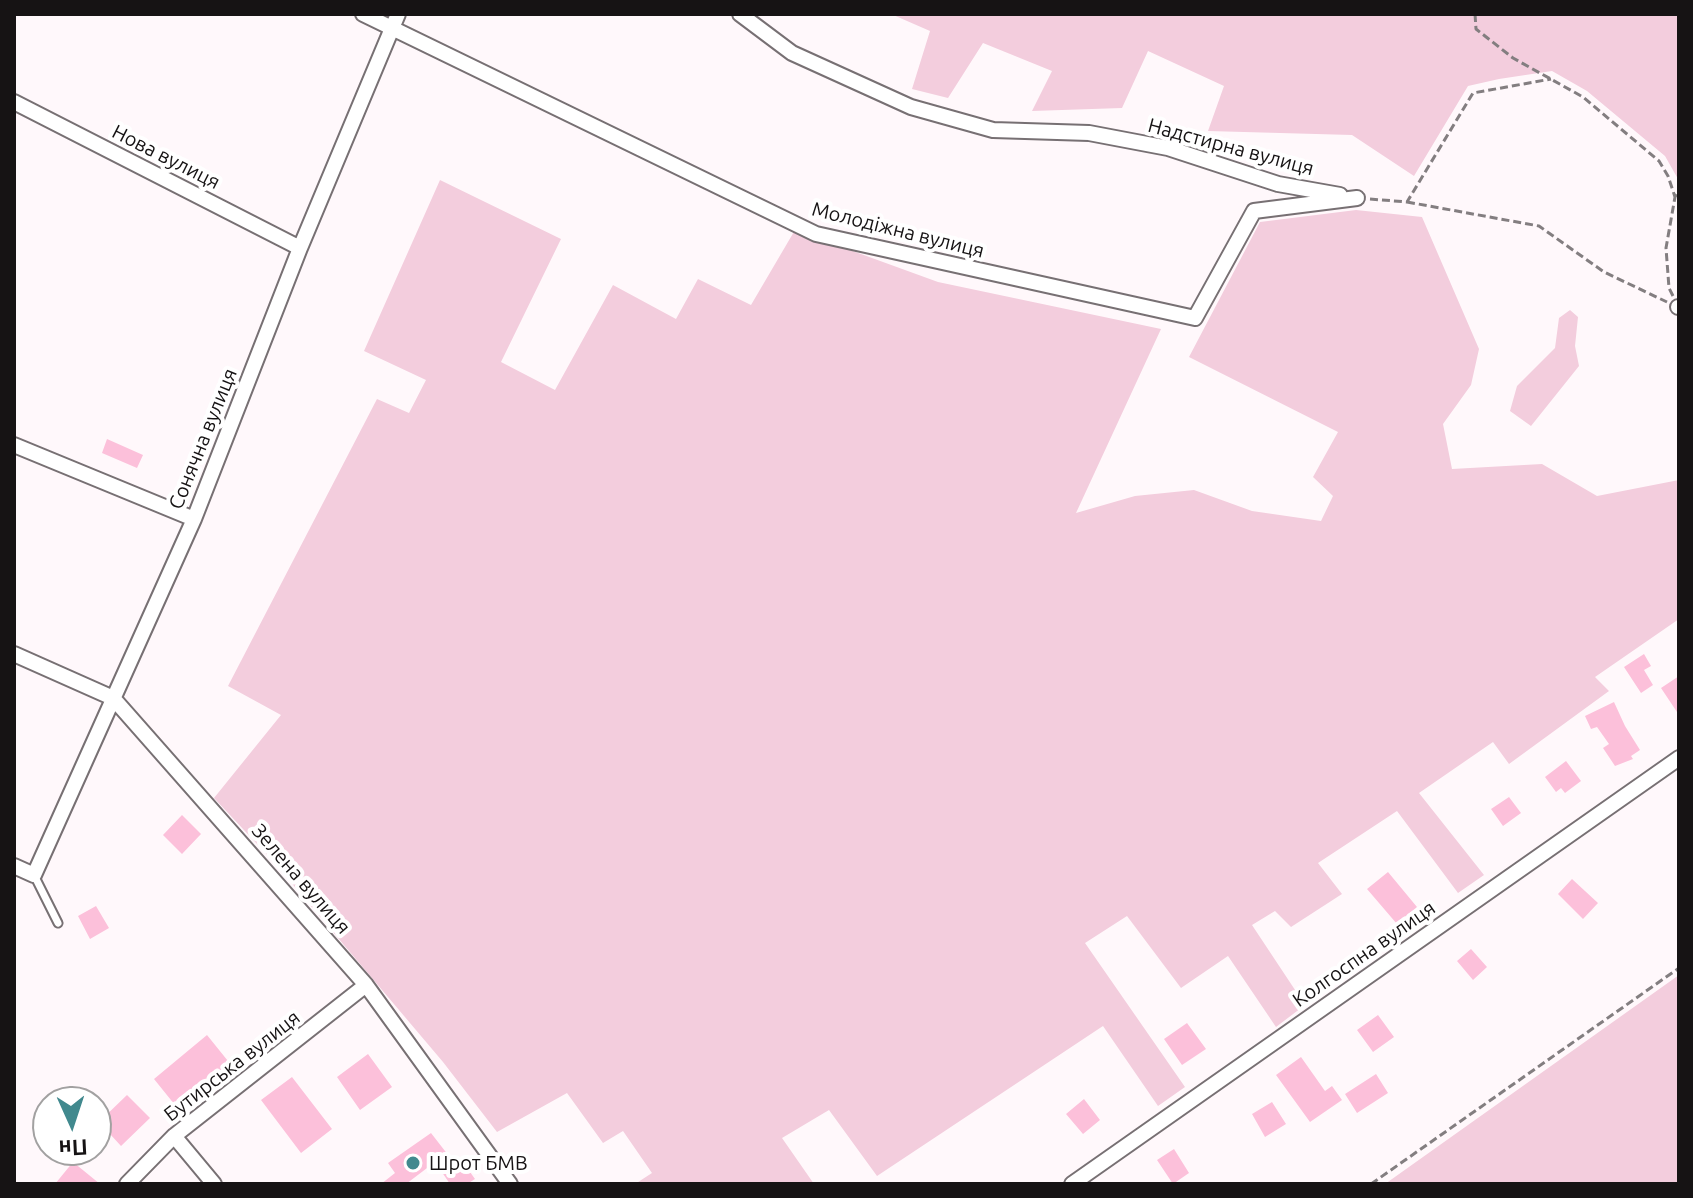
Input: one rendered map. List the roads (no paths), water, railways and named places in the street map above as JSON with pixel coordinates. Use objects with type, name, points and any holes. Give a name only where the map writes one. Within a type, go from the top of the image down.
[{"type":"street","name":"Молодіжна вулиця","points":[[363,14],[816,234],[1195,318],[1254,211],[1357,198]]},
{"type":"street","name":"Сонячна вулиця","points":[[34,875],[194,519],[300,248],[398,14]]},
{"type":"street","name":"Надстирна вулиця","points":[[740,14],[792,53],[911,107],[993,130],[1089,133],[1168,148],[1278,184],[1357,198]]},
{"type":"street","name":"Нова вулиця","points":[[14,102],[300,248]]},
{"type":"street","points":[[14,445],[194,519]]},
{"type":"street","name":"Зелена вулиця","points":[[14,654],[113,698],[366,985],[510,1184]]},
{"type":"street","name":"Колгоспна вулиця","points":[[1072,1184],[1679,758]]},
{"type":"street","points":[[14,866],[34,875]]},
{"type":"street","name":"Бутирська вулиця","points":[[127,1184],[174,1136],[366,985]]},
{"type":"street","points":[[174,1136],[214,1184]]},
{"type":"lane","points":[[34,875],[58,923]]},
{"type":"place","name":"Шрот БМВ","points":[[413,1163]]}]
